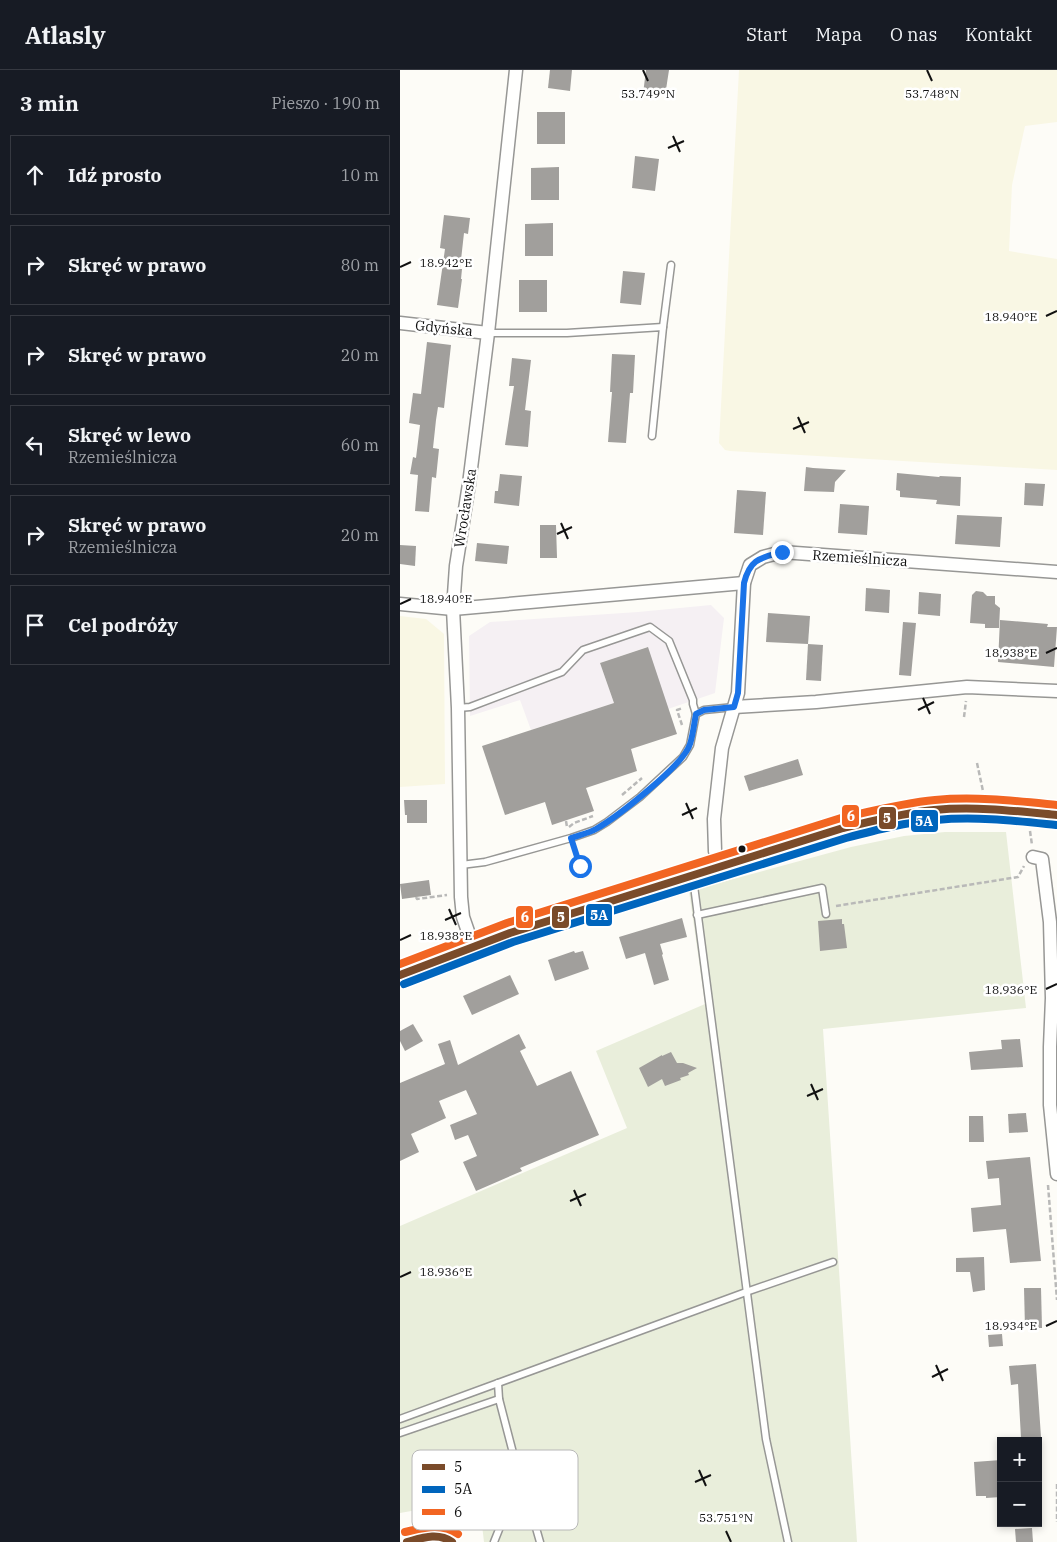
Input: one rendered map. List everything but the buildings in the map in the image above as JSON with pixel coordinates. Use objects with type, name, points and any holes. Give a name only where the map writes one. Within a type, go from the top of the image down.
[{"type":"main road","points":[[400,975],[473,946],[843,828],[894,816],[948,809],[1030,812],[1057,816]]},
{"type":"street","name":"Wrocławska","points":[[473,946],[463,917],[459,832],[458,708],[453,609],[456,566],[469,484],[488,333],[516,70]]},
{"type":"street","name":"Gdyńska","points":[[400,323],[488,333]]},
{"type":"street","name":"Rzemieślnicza","points":[[719,867],[715,851],[714,820],[722,748],[738,693],[744,583],[750,565],[763,557],[782,552],[1057,572]]},
{"type":"street","points":[[400,604],[453,609],[744,583]]},
{"type":"street","points":[[734,707],[816,702],[967,687],[1057,691]]},
{"type":"street","points":[[1033,857],[1042,859],[1050,922],[1052,998],[1050,1105],[1057,1174]]},
{"type":"lane","points":[[652,436],[671,265]]},
{"type":"lane","points":[[488,333],[567,333],[663,327]]},
{"type":"lane","points":[[458,708],[470,708],[562,672],[583,650],[650,627],[669,641],[694,700],[693,704],[696,714],[690,745],[683,757],[640,797],[607,822],[594,830],[571,838],[485,862],[461,865]]},
{"type":"lane","points":[[696,714],[704,710],[734,707]]},
{"type":"lane","points":[[692,875],[766,1439],[788,1542]]},
{"type":"lane","points":[[698,915],[822,888],[826,911]]},
{"type":"lane","points":[[400,1419],[833,1262]]},
{"type":"lane","points":[[498,1383],[498,1399],[512,1450]]},
{"type":"lane","points":[[400,1433],[498,1399]]},
{"type":"lane","points":[[494,1542],[499,1530]]},
{"type":"lane","points":[[407,1542],[441,1536],[447,1537],[452,1542]]},
{"type":"path","points":[[682,728],[678,710],[693,704]]},
{"type":"path","points":[[977,763],[984,798]]},
{"type":"path","points":[[620,797],[646,775]]},
{"type":"path","points":[[580,866],[568,827],[599,814]]},
{"type":"path","points":[[1030,827],[1033,857]]},
{"type":"path","points":[[826,911],[1014,878]]},
{"type":"path","points":[[416,897],[417,899],[449,894]]},
{"type":"path","points":[[1057,1484],[1057,1522]]},
{"type":"shaded area","points":[[739,70],[1057,70],[1057,122],[1025,126],[1012,185],[1009,251],[1057,259],[1057,470],[730,451],[725,450],[719,443]]},
{"type":"shaded area","points":[[711,605],[724,618],[715,693],[668,709],[647,647],[600,663],[614,703],[531,730],[520,700],[470,716],[469,636],[490,622]]},
{"type":"shaded area","points":[[400,616],[426,619],[444,634],[445,784],[400,787]]},
{"type":"green space","points":[[945,832],[1006,832],[1026,1008],[823,1029],[857,1542],[484,1542],[483,1530],[578,1530],[578,1450],[412,1450],[412,1511],[400,1513],[400,1226],[627,1128],[596,1051],[705,1004],[689,891],[851,847],[904,836]]},
{"type":"transit line","name":"6","points":[[400,964],[507,923],[841,818],[911,803],[950,799],[996,799],[1057,805]]},
{"type":"transit line","name":"5","points":[[400,975],[510,933],[843,828],[911,813],[949,809],[996,809],[1057,815]]},
{"type":"transit line","name":"5A","points":[[404,984],[513,942],[880,829],[902,824],[951,819],[996,819],[1056,825]]},
{"type":"transit line","name":"6","points":[[405,1532],[415,1530]]},
{"type":"transit line","name":"6","points":[[452,1530],[458,1534]]},
{"type":"transit line","name":"5","points":[[407,1542],[436,1537],[452,1542]]},
{"type":"route","points":[[580,866],[571,838],[594,830],[607,822],[640,797],[673,768],[683,757],[690,745],[696,714],[704,710],[734,707],[738,693],[746,574],[750,565],[763,557],[782,552]]}]
